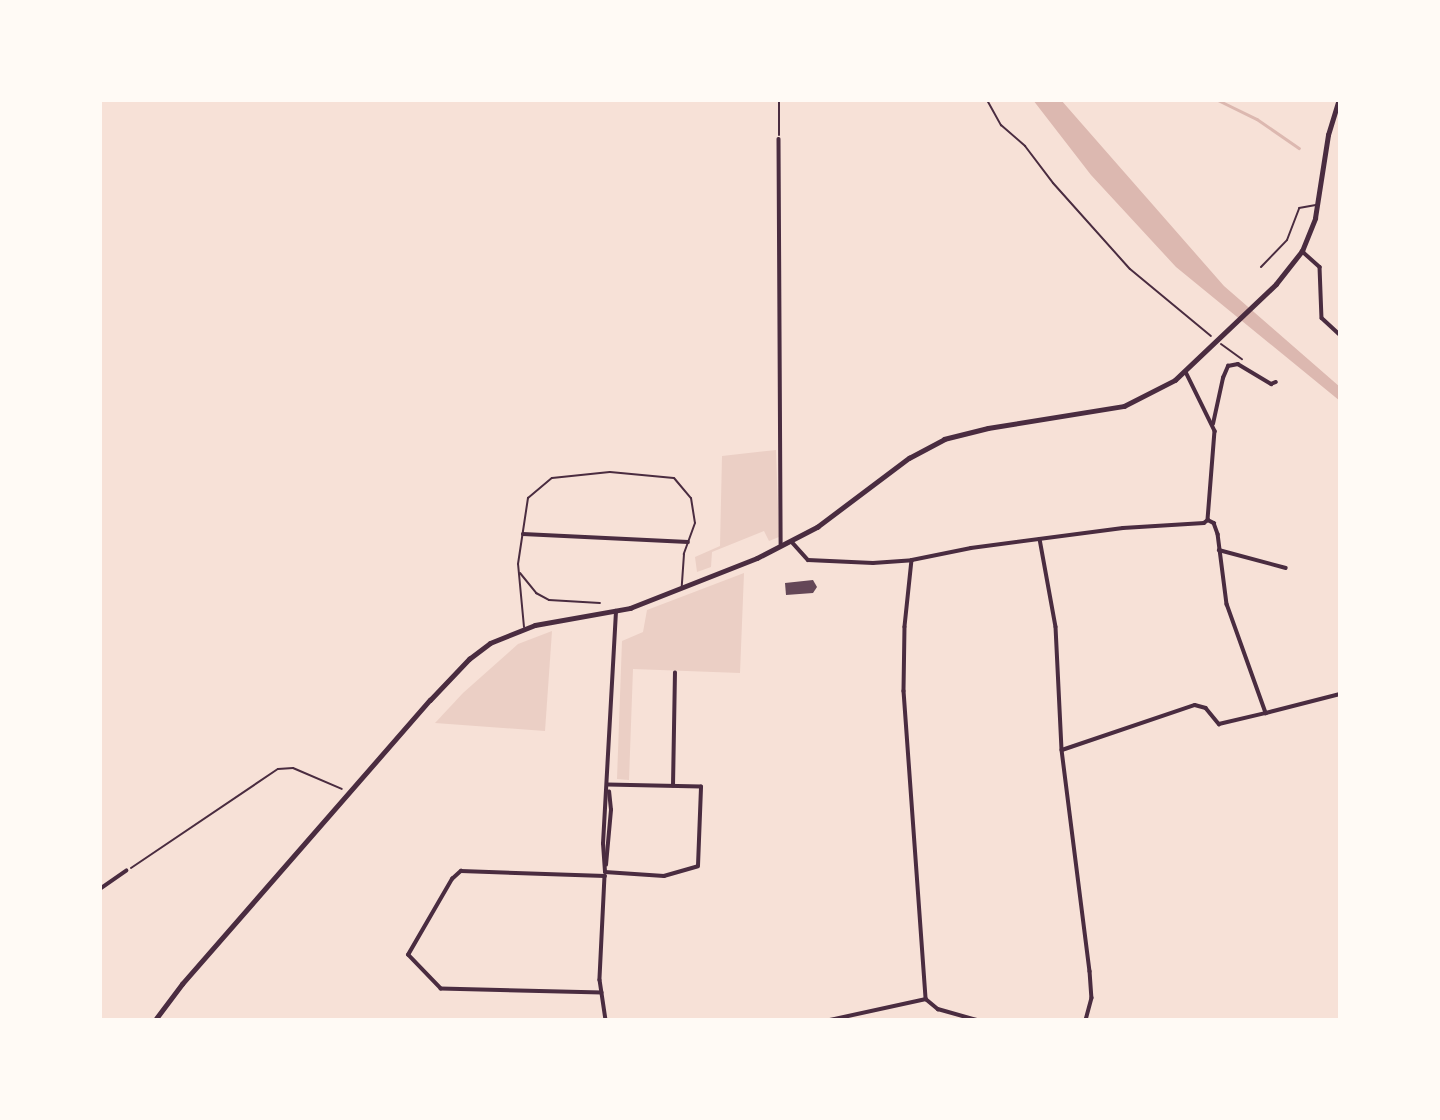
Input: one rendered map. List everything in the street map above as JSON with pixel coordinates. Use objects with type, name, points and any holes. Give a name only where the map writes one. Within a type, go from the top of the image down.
[{"type":"street","points":[[155,1020],[348,794],[469,659],[498,639],[524,628],[616,611],[781,547],[830,519],[909,458],[944,439],[988,428],[1124,406],[1151,395],[1186,372],[1276,284],[1302,251],[1318,205],[1331,121],[1339,100]]},
{"type":"street","points":[[779,139],[781,547]]},
{"type":"street","points":[[1302,251],[1320,267],[1322,318],[1340,335]]},
{"type":"street","points":[[1213,424],[1228,366],[1238,364],[1271,384],[1276,382]]},
{"type":"street","points":[[1186,372],[1213,424],[1215,437],[1208,520]]},
{"type":"street","points":[[792,542],[800,555],[812,561],[912,560],[971,548],[1208,520],[1216,527],[1227,604],[1266,713]]},
{"type":"street","points":[[523,534],[688,541]]},
{"type":"street","points":[[1040,539],[1056,627],[1062,750],[1090,971],[1092,998],[1086,1020]]},
{"type":"street","points":[[1219,550],[1286,568]]},
{"type":"street","points":[[912,560],[905,628],[904,691],[926,999],[938,1009],[977,1020]]},
{"type":"street","points":[[606,1020],[602,993],[605,874],[611,810],[608,785],[616,611]]},
{"type":"street","points":[[673,786],[675,673]]},
{"type":"street","points":[[1062,750],[1195,705],[1206,708],[1219,724],[1340,694]]},
{"type":"street","points":[[602,993],[441,989],[408,955],[452,879],[461,871],[664,876],[698,866],[701,787],[608,785]]},
{"type":"street","points":[[100,889],[126,871]]},
{"type":"street","points":[[830,1020],[926,999]]},
{"type":"lane","points":[[1261,267],[1287,240],[1299,208],[1318,205]]},
{"type":"lane","points":[[524,628],[520,572],[528,499],[545,481],[610,472],[674,478],[691,498],[695,523],[688,541],[682,587]]},
{"type":"lane","points":[[520,572],[536,593],[549,600],[600,603]]},
{"type":"path","points":[[779,100],[779,139]]},
{"type":"path","points":[[987,100],[1001,125],[1025,146],[1053,183],[1130,269],[1249,363]]},
{"type":"path","points":[[126,871],[278,769],[293,768],[348,794]]},
{"type":"shaded area","points":[[1033,100],[1061,100],[1224,286],[1340,387],[1340,401],[1176,267],[1091,175]]},
{"type":"shaded area","points":[[776,450],[779,537],[769,541],[764,531],[712,552],[711,567],[697,572],[695,557],[720,546],[722,456]]},
{"type":"shaded area","points":[[744,573],[740,673],[633,669],[629,780],[617,779],[622,641],[643,632],[647,610]]},
{"type":"shaded area","points":[[552,631],[545,731],[435,723],[463,693],[518,644]]},
{"type":"building","points":[[813,580],[817,587],[813,593],[786,595],[785,583]]},
{"type":"waterway","points":[[1218,100],[1257,119],[1299,148]]}]
